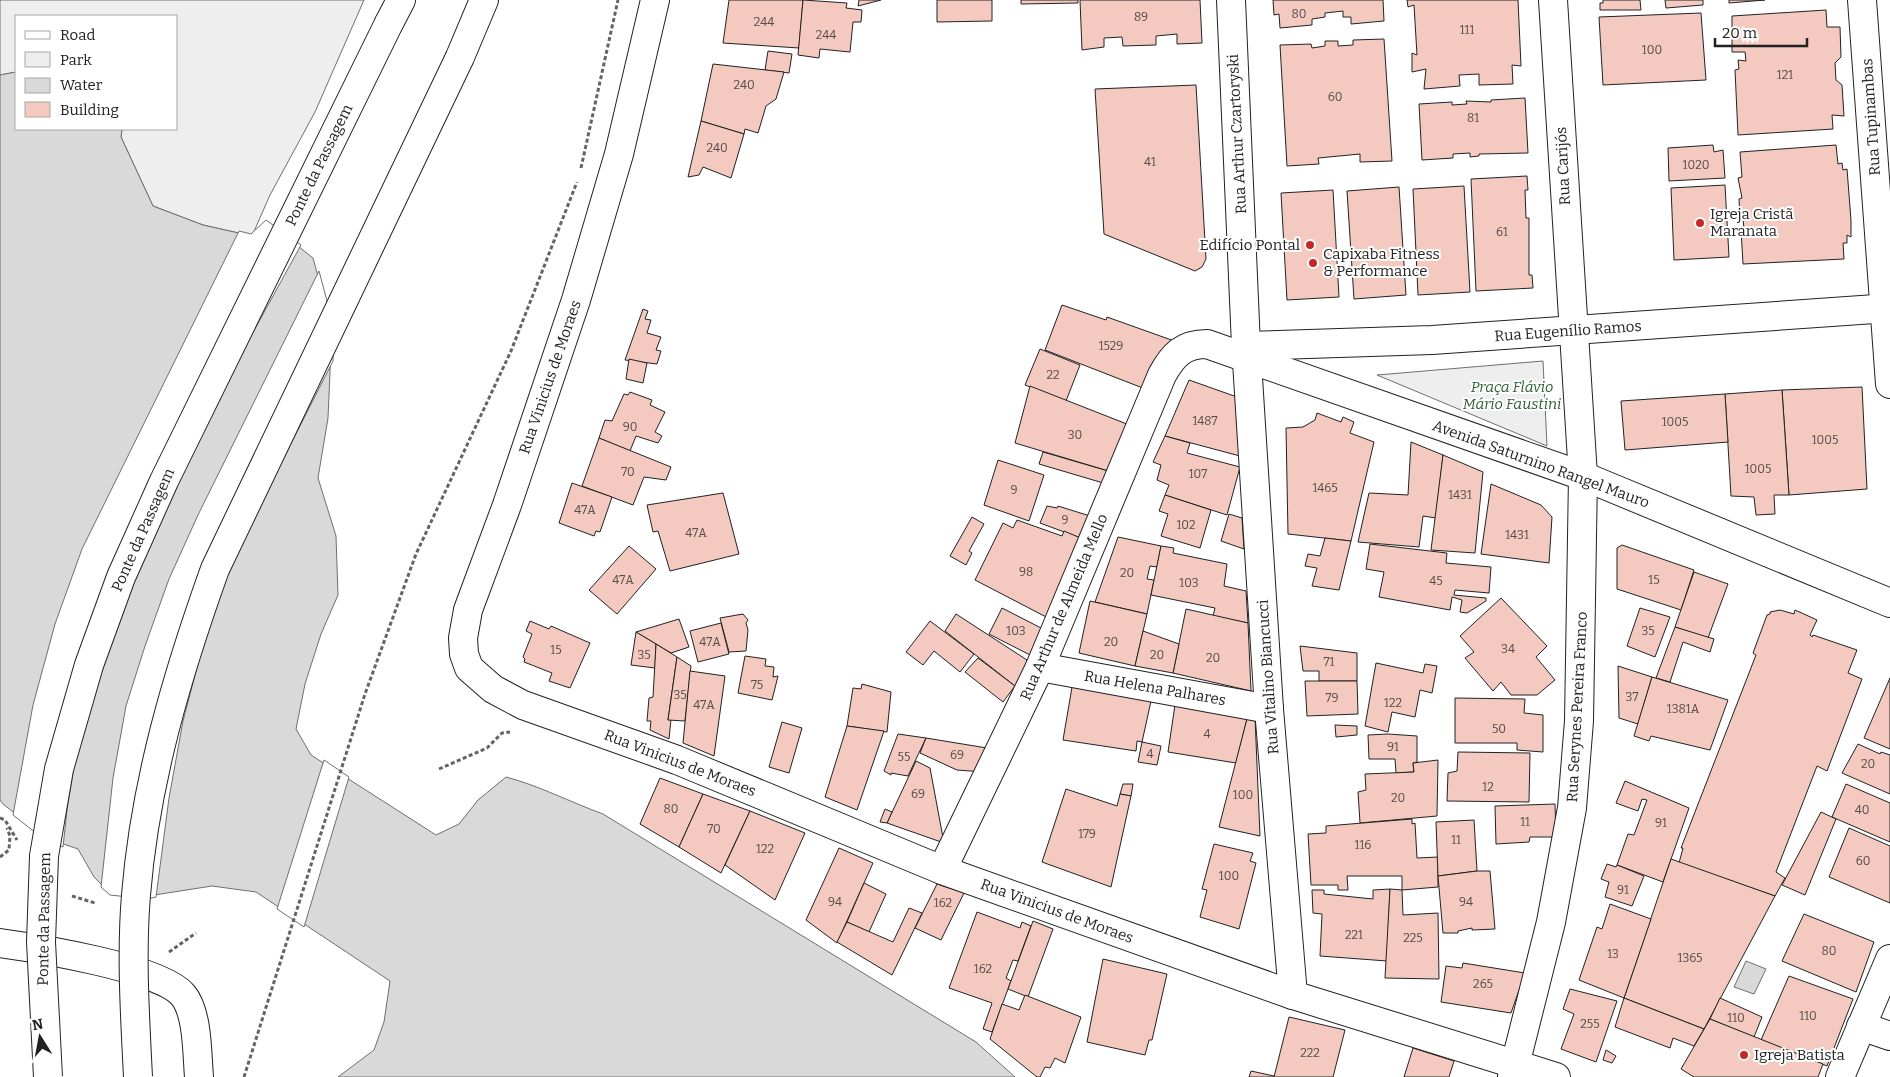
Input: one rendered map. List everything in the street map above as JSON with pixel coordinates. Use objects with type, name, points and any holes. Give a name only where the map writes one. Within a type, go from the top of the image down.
[{"type":"street","points":[[138,1077],[134,996],[136,896],[148,808],[166,720],[186,647],[215,569],[460,56],[484,0]]},
{"type":"street","name":"Rua Vinicius de Moraes","points":[[655,0],[619,154],[579,291],[510,496],[468,610],[463,638],[464,654],[469,668],[493,689],[523,705],[677,760],[942,870],[1293,995],[1514,1071],[1556,1077]]},
{"type":"street","name":"Rua Arthur Czartoryski","points":[[1231,0],[1247,352]]},
{"type":"street","name":"Rua Carijós","points":[[1553,0],[1573,331]]},
{"type":"street","name":"Rua Tupinambas","points":[[1862,0],[1888,308],[1890,384]]},
{"type":"street","name":"Ponte da Passagem","points":[[48,1077],[41,942],[44,856],[59,769],[89,665],[121,577],[164,481],[395,11]]},
{"type":"street","name":"Rua Eugenílio Ramos","points":[[1247,352],[1888,308]]},
{"type":"street","name":"Rua Serynes Pereira Franco","points":[[1514,1071],[1551,922],[1572,808],[1580,702],[1583,476],[1573,331]]},
{"type":"street","name":"Avenida Saturnino Rangel Mauro","points":[[1185,347],[1207,344],[1247,352],[1583,476],[1890,603]]},
{"type":"street","name":"Rua Arthur de Almeida Mello","points":[[942,870],[1040,667],[1162,375],[1170,361],[1185,347]]},
{"type":"street","name":"Rua Vitalino Biancucci","points":[[1247,352],[1269,709],[1293,995]]},
{"type":"street","name":"Rua Helena Palhares","points":[[1040,667],[1269,709]]},
{"type":"street","points":[[0,943],[37,948],[139,972],[183,994],[192,1012],[199,1077]]},
{"type":"street","points":[[1840,1077],[1890,959]]},
{"type":"street","points":[[1861,1026],[1890,1036]]},
{"type":"path","points":[[244,1077],[365,694],[416,554],[511,351],[580,176],[618,0]]},
{"type":"path","points":[[0,857],[9,850],[10,836],[5,820]]},
{"type":"green space","points":[[0,0],[364,0],[315,112],[270,195],[252,236],[203,225],[153,206],[121,137],[122,130],[178,130],[178,15],[15,15],[15,72],[0,75]]},
{"type":"green space","name":"Praça Flávio Mário Faustini","points":[[1543,361],[1547,446],[1377,375]]},
{"type":"water","points":[[15,72],[15,130],[122,130],[121,137],[153,206],[203,225],[252,236],[268,222],[313,258],[332,327],[328,418],[318,478],[336,536],[338,595],[321,634],[305,684],[296,729],[311,755],[436,835],[459,824],[478,800],[506,777],[603,814],[976,1042],[1015,1077],[338,1077],[374,1050],[384,1022],[390,981],[256,892],[212,886],[148,896],[110,893],[94,877],[78,849],[46,838],[3,804],[0,800],[0,75]]},
{"type":"water","points":[[1746,961],[1766,969],[1754,994],[1734,987]]},
{"type":"pier","points":[[266,220],[301,245],[161,500],[81,723],[63,847],[45,840],[13,815],[33,705],[55,624],[82,549],[239,231],[251,234]]},
{"type":"pier","points":[[319,271],[334,327],[333,361],[248,528],[221,589],[183,721],[169,798],[156,897],[147,899],[110,895],[101,887],[113,778],[126,706],[145,646],[169,579],[198,515]]},
{"type":"pier","points":[[324,760],[349,777],[304,927],[277,909]]},
{"type":"building","points":[[729,0],[803,0],[799,48],[723,43]]},
{"type":"building","points":[[803,0],[847,3],[846,8],[862,10],[861,22],[853,22],[850,52],[820,49],[819,58],[798,55]]},
{"type":"building","points":[[859,0],[881,0],[858,6]]},
{"type":"building","points":[[937,0],[992,0],[992,21],[937,22]]},
{"type":"building","points":[[1021,0],[1078,0],[1078,3],[1021,4]]},
{"type":"building","points":[[1080,0],[1200,0],[1202,43],[1177,44],[1177,34],[1156,36],[1156,45],[1123,46],[1122,37],[1104,38],[1104,47],[1082,50]]},
{"type":"building","points":[[1273,0],[1383,0],[1384,21],[1351,24],[1351,17],[1343,17],[1343,11],[1325,13],[1325,17],[1312,19],[1312,25],[1280,28],[1279,14],[1274,15]]},
{"type":"building","points":[[1407,0],[1518,0],[1521,66],[1512,65],[1513,84],[1479,85],[1479,74],[1459,75],[1460,86],[1424,89],[1426,69],[1412,72],[1412,53],[1417,55],[1414,5],[1408,7]]},
{"type":"building","points":[[1603,0],[1640,0],[1641,10],[1600,10],[1600,3],[1603,3]]},
{"type":"building","points":[[1665,0],[1703,0],[1703,5],[1666,8]]},
{"type":"building","points":[[1729,0],[1765,0],[1729,3]]},
{"type":"building","points":[[1826,10],[1827,27],[1840,27],[1841,57],[1835,63],[1836,80],[1842,85],[1844,116],[1832,115],[1833,129],[1738,135],[1735,70],[1739,69],[1738,60],[1746,61],[1745,52],[1732,52],[1732,16]]},
{"type":"building","points":[[1701,13],[1706,80],[1603,85],[1599,17]]},
{"type":"building","points":[[1384,39],[1392,161],[1360,162],[1360,154],[1318,158],[1319,164],[1287,166],[1280,45],[1311,44],[1312,48],[1325,46],[1325,41],[1338,41],[1338,46],[1353,45],[1353,40]]},
{"type":"building","points":[[768,51],[792,54],[789,73],[765,70]]},
{"type":"building","points":[[713,64],[784,72],[776,99],[766,106],[758,133],[745,129],[744,134],[701,121]]},
{"type":"building","points":[[1196,85],[1206,259],[1202,267],[1195,271],[1104,234],[1095,89]]},
{"type":"building","points":[[1525,98],[1528,153],[1479,154],[1479,156],[1470,157],[1470,153],[1453,154],[1453,158],[1422,160],[1419,104],[1452,102],[1452,105],[1467,104],[1466,101],[1491,102],[1491,100]]},
{"type":"building","points":[[701,121],[744,134],[731,178],[703,167],[699,175],[688,177]]},
{"type":"building","points":[[1713,145],[1714,152],[1723,150],[1725,178],[1669,181],[1668,148]]},
{"type":"building","points":[[1836,145],[1838,164],[1842,163],[1843,170],[1847,169],[1851,220],[1851,237],[1847,235],[1847,243],[1843,243],[1844,259],[1743,264],[1741,229],[1744,229],[1743,219],[1740,217],[1739,199],[1742,198],[1738,178],[1742,177],[1740,152]]},
{"type":"building","points":[[1527,176],[1528,190],[1525,190],[1526,218],[1529,218],[1529,275],[1532,275],[1533,288],[1476,291],[1471,179]]},
{"type":"building","name":"Igreja Cristã Maranata","points":[[1725,185],[1729,257],[1674,260],[1671,188]]},
{"type":"building","points":[[1464,186],[1470,292],[1418,295],[1413,189]]},
{"type":"building","points":[[1399,187],[1406,295],[1354,299],[1347,191]]},
{"type":"building","name":"Edifício Pontal","points":[[1333,190],[1339,297],[1287,300],[1281,193]]},
{"type":"building","points":[[1062,305],[1106,320],[1107,317],[1177,342],[1153,392],[1045,350]]},
{"type":"building","points":[[643,309],[648,311],[645,319],[651,320],[647,333],[661,337],[656,350],[661,351],[657,364],[625,360]]},
{"type":"building","points":[[1040,349],[1080,365],[1066,401],[1025,385]]},
{"type":"building","points":[[629,359],[647,363],[643,383],[626,379]]},
{"type":"building","points":[[1189,380],[1237,397],[1240,456],[1165,436]]},
{"type":"building","points":[[1030,386],[1137,428],[1115,473],[1015,443]]},
{"type":"building","points":[[1862,387],[1867,489],[1789,495],[1782,390]]},
{"type":"building","points":[[1782,390],[1789,495],[1774,495],[1775,514],[1756,515],[1754,497],[1731,496],[1725,394]]},
{"type":"building","points":[[630,392],[652,400],[650,405],[665,412],[655,432],[662,436],[658,443],[636,436],[630,451],[599,438],[605,420],[612,421],[624,394],[628,395]]},
{"type":"building","points":[[1725,394],[1728,442],[1625,450],[1621,401]]},
{"type":"building","points":[[1317,413],[1341,422],[1343,417],[1354,422],[1350,433],[1374,442],[1351,541],[1288,534],[1286,428],[1303,427],[1315,420]]},
{"type":"building","points":[[1165,436],[1190,443],[1187,453],[1240,467],[1227,515],[1165,495],[1169,485],[1157,480],[1161,465],[1153,462]]},
{"type":"building","points":[[599,438],[671,467],[666,480],[644,477],[633,505],[582,486]]},
{"type":"building","points":[[1411,442],[1443,455],[1436,518],[1423,516],[1419,547],[1358,542],[1369,493],[1408,495]]},
{"type":"building","points":[[1043,452],[1115,473],[1110,485],[1039,464]]},
{"type":"building","points":[[1443,455],[1483,472],[1475,553],[1431,550]]},
{"type":"building","points":[[998,460],[1044,475],[1029,521],[984,505]]},
{"type":"building","points":[[572,483],[612,497],[600,532],[596,531],[594,536],[559,523]]},
{"type":"building","points":[[1491,484],[1541,505],[1552,517],[1549,563],[1481,554]]},
{"type":"building","points":[[723,493],[739,554],[670,571],[658,531],[653,532],[647,505]]},
{"type":"building","points":[[1165,495],[1211,510],[1200,548],[1161,536],[1168,514],[1159,511]]},
{"type":"building","points":[[1047,506],[1057,508],[1058,506],[1090,516],[1083,539],[1040,523]]},
{"type":"building","points":[[1229,514],[1242,518],[1244,549],[1221,541]]},
{"type":"building","points":[[972,517],[984,524],[969,551],[972,553],[966,565],[950,556]]},
{"type":"building","points":[[1017,520],[1062,536],[1064,531],[1083,539],[1052,620],[975,580],[1003,523],[1013,528]]},
{"type":"building","points":[[1118,537],[1161,546],[1157,567],[1150,566],[1147,579],[1154,580],[1147,614],[1095,602]]},
{"type":"building","points":[[1325,538],[1351,541],[1339,590],[1312,586],[1317,568],[1305,566],[1308,554],[1320,556]]},
{"type":"building","points":[[1370,544],[1447,553],[1446,563],[1491,567],[1489,593],[1455,590],[1454,595],[1486,598],[1486,601],[1467,613],[1460,612],[1462,600],[1452,597],[1450,610],[1379,597],[1384,572],[1366,569]]},
{"type":"building","points":[[1622,545],[1694,570],[1681,610],[1617,589],[1617,548]]},
{"type":"building","points":[[629,546],[656,569],[617,614],[589,590]]},
{"type":"building","points":[[1161,546],[1174,548],[1173,553],[1227,564],[1224,586],[1246,591],[1248,623],[1213,616],[1215,608],[1151,595]]},
{"type":"building","points":[[1694,572],[1728,584],[1708,638],[1675,627]]},
{"type":"building","points":[[1501,598],[1547,646],[1536,657],[1555,680],[1537,695],[1511,695],[1501,682],[1493,691],[1465,658],[1474,652],[1460,636]]},
{"type":"building","points":[[1090,601],[1147,614],[1135,666],[1079,653]]},
{"type":"building","points":[[1002,608],[1043,629],[1030,655],[989,634]]},
{"type":"building","points":[[1640,608],[1670,617],[1655,657],[1627,646]]},
{"type":"building","points":[[1186,609],[1248,623],[1251,691],[1173,673]]},
{"type":"building","points":[[1780,610],[1794,614],[1795,610],[1817,620],[1810,635],[1812,637],[1813,635],[1857,650],[1848,673],[1862,679],[1827,771],[1817,766],[1776,872],[1785,878],[1775,896],[1679,863],[1683,848],[1681,848],[1756,655],[1753,653],[1767,615],[1770,612]]},
{"type":"building","points":[[743,614],[748,620],[746,623],[748,630],[746,651],[729,652],[720,618]]},
{"type":"building","points":[[956,614],[1027,660],[1029,667],[1023,682],[1015,686],[945,631]]},
{"type":"building","points":[[679,619],[689,647],[671,653],[636,632]]},
{"type":"building","points":[[530,621],[549,629],[551,626],[590,643],[570,688],[549,681],[552,673],[524,662],[525,659],[523,657],[532,634],[526,631]]},
{"type":"building","points":[[930,621],[974,654],[960,672],[934,651],[923,665],[906,652]]},
{"type":"building","points":[[721,623],[729,654],[698,662],[690,631]]},
{"type":"building","points":[[1675,627],[1714,639],[1710,652],[1683,642],[1670,682],[1656,678]]},
{"type":"building","points":[[1143,631],[1179,644],[1173,673],[1135,666]]},
{"type":"building","points":[[636,632],[656,644],[655,668],[631,665]]},
{"type":"building","points":[[656,644],[677,657],[668,720],[671,719],[669,739],[650,730],[651,721],[647,721],[649,698],[653,697]]},
{"type":"building","points":[[1300,646],[1357,653],[1357,681],[1319,681],[1319,671],[1303,671]]},
{"type":"building","points":[[745,656],[766,659],[765,666],[774,667],[773,677],[778,676],[772,700],[738,693]]},
{"type":"building","points":[[677,657],[691,666],[685,721],[668,720]]},
{"type":"building","points":[[978,658],[1015,686],[1003,702],[965,672]]},
{"type":"building","points":[[1376,663],[1423,673],[1425,664],[1437,666],[1432,693],[1420,690],[1415,717],[1392,712],[1388,732],[1365,726]]},
{"type":"building","points":[[1618,666],[1652,677],[1638,724],[1619,718]]},
{"type":"building","points":[[690,671],[725,676],[714,756],[683,743]]},
{"type":"building","points":[[1652,677],[1728,700],[1710,750],[1651,736],[1649,741],[1634,736]]},
{"type":"building","points":[[1890,678],[1890,749],[1864,738]]},
{"type":"building","points":[[1305,681],[1357,681],[1358,714],[1307,716]]},
{"type":"building","points":[[862,684],[891,692],[887,732],[847,726],[853,688],[861,689]]},
{"type":"building","points":[[1072,687],[1151,701],[1142,742],[1137,741],[1136,751],[1063,740]]},
{"type":"building","points":[[1455,698],[1525,699],[1524,713],[1543,715],[1543,752],[1517,750],[1517,743],[1455,743]]},
{"type":"building","points":[[1175,705],[1248,715],[1236,763],[1168,752]]},
{"type":"building","points":[[1248,715],[1255,717],[1260,836],[1219,827]]},
{"type":"building","points":[[782,722],[802,728],[789,773],[769,767]]},
{"type":"building","points":[[1335,725],[1357,726],[1357,735],[1336,737]]},
{"type":"building","points":[[847,726],[884,731],[857,810],[825,797]]},
{"type":"building","points":[[898,734],[926,738],[908,776],[891,773],[891,775],[884,771]]},
{"type":"building","points":[[1368,735],[1417,736],[1417,762],[1413,763],[1414,772],[1396,773],[1395,759],[1369,759]]},
{"type":"building","points":[[926,738],[993,749],[984,772],[957,770],[920,753]]},
{"type":"building","points":[[1142,742],[1161,746],[1157,765],[1138,762]]},
{"type":"building","points":[[1858,744],[1880,754],[1881,752],[1890,755],[1890,794],[1842,773]]},
{"type":"building","points":[[1458,752],[1530,753],[1529,802],[1447,801],[1448,773],[1457,771]]},
{"type":"building","points":[[1438,760],[1437,816],[1360,823],[1358,792],[1366,790],[1365,774],[1414,772],[1413,763]]},
{"type":"building","points":[[916,761],[930,768],[944,843],[887,823]]},
{"type":"building","points":[[660,778],[703,794],[679,847],[640,824]]},
{"type":"building","points":[[1625,781],[1689,808],[1663,882],[1617,865],[1628,834],[1634,835],[1647,800],[1642,799],[1638,811],[1616,803]]},
{"type":"building","points":[[1123,784],[1133,784],[1131,796],[1120,794]]},
{"type":"building","points":[[1846,784],[1890,803],[1890,842],[1832,817]]},
{"type":"building","points":[[1066,789],[1117,806],[1120,794],[1131,796],[1111,887],[1042,862]]},
{"type":"building","points":[[703,794],[750,811],[721,873],[679,847]]},
{"type":"building","points":[[1555,804],[1556,837],[1530,837],[1529,842],[1496,844],[1495,806]]},
{"type":"building","points":[[885,809],[892,812],[887,823],[880,822]]},
{"type":"building","points":[[750,811],[805,833],[775,900],[725,865]]},
{"type":"building","points":[[1821,812],[1836,819],[1805,895],[1782,885]]},
{"type":"building","points":[[1412,819],[1412,824],[1415,823],[1417,858],[1438,857],[1438,887],[1402,890],[1402,876],[1347,876],[1348,890],[1338,890],[1338,885],[1311,885],[1308,834],[1326,833],[1326,826]]},
{"type":"building","points":[[1474,820],[1477,871],[1438,876],[1436,822]]},
{"type":"building","points":[[1849,828],[1890,846],[1890,903],[1829,877]]},
{"type":"building","points":[[1214,844],[1253,853],[1250,861],[1256,863],[1239,929],[1200,917],[1207,890],[1202,889]]},
{"type":"building","points":[[839,848],[873,863],[837,943],[806,920]]},
{"type":"building","points":[[1671,859],[1775,896],[1704,1029],[1624,998]]},
{"type":"building","points":[[1607,864],[1616,867],[1617,865],[1644,876],[1632,906],[1605,897],[1609,882],[1601,879]]},
{"type":"building","points":[[1490,871],[1495,929],[1472,930],[1472,928],[1458,931],[1458,933],[1443,933],[1438,876]]},
{"type":"building","points":[[864,883],[886,894],[869,932],[847,922]]},
{"type":"building","points":[[937,884],[964,893],[941,940],[915,928]]},
{"type":"building","points":[[1390,889],[1387,961],[1320,956],[1322,914],[1313,913],[1312,890],[1324,890],[1324,894],[1373,899],[1373,890]]},
{"type":"building","points":[[1390,889],[1402,890],[1403,915],[1438,913],[1439,979],[1385,978]]},
{"type":"building","points":[[1610,904],[1651,919],[1624,998],[1579,980],[1597,927],[1602,929]]},
{"type":"building","points":[[909,908],[922,913],[892,975],[837,942],[847,922],[893,942]]},
{"type":"building","points":[[977,912],[1020,928],[1022,922],[1031,926],[1018,961],[1013,960],[1006,978],[1011,981],[992,1032],[983,1029],[992,1003],[949,988]]},
{"type":"building","points":[[1804,914],[1874,942],[1856,992],[1782,961]]},
{"type":"building","points":[[1033,921],[1053,929],[1028,997],[1008,989]]},
{"type":"building","points":[[1103,959],[1167,974],[1152,1040],[1149,1040],[1145,1055],[1087,1042]]},
{"type":"building","points":[[1463,963],[1525,973],[1511,1013],[1441,1002],[1446,966],[1462,968]]},
{"type":"building","points":[[1789,976],[1853,999],[1827,1066],[1761,1040]]},
{"type":"building","points":[[1570,989],[1617,1001],[1596,1062],[1561,1049],[1574,1014],[1563,1009]]},
{"type":"building","points":[[1025,995],[1081,1017],[1065,1063],[1055,1058],[1050,1068],[1045,1067],[1040,1077],[1037,1077],[990,1039],[1002,1004],[1019,1010]]},
{"type":"building","points":[[1624,998],[1704,1029],[1694,1046],[1673,1038],[1670,1048],[1615,1027]]},
{"type":"building","points":[[1720,998],[1762,1017],[1754,1037],[1710,1019]]},
{"type":"building","points":[[1289,1017],[1345,1030],[1333,1077],[1274,1077]]},
{"type":"building","name":"Igreja Batista","points":[[1710,1019],[1823,1064],[1818,1077],[1694,1077],[1681,1069]]},
{"type":"building","points":[[1413,1048],[1454,1061],[1449,1077],[1404,1077]]},
{"type":"building","points":[[1606,1050],[1616,1056],[1612,1063],[1603,1060]]},
{"type":"building","points":[[1251,1071],[1274,1076],[1274,1077],[1249,1077]]},
{"type":"place","name":"Igreja Cristã Maranata","points":[[1700,223]]},
{"type":"place","name":"Edifício Pontal","points":[[1310,245]]},
{"type":"place","name":"Capixaba Fitness & Performance","points":[[1313,263]]},
{"type":"place","name":"Igreja Batista","points":[[1744,1055]]}]
